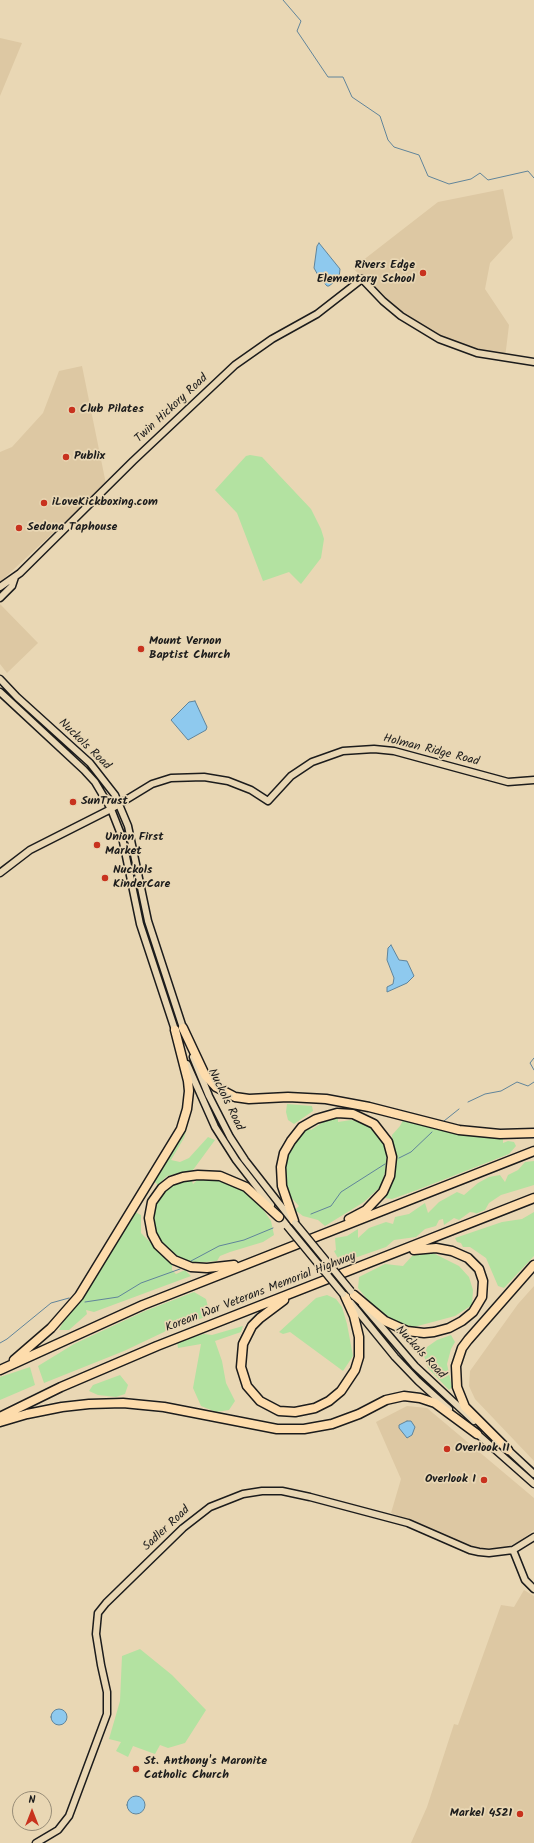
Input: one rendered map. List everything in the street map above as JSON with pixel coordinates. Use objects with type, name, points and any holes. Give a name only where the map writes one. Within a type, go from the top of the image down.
[{"type":"highway","points":[[179,1029],[205,1075],[216,1087],[235,1097],[249,1099],[326,1099],[369,1107],[459,1130],[500,1134],[534,1133]]},
{"type":"highway","points":[[8,1366],[51,1328],[80,1296],[180,1129],[187,1109],[189,1091],[179,1029]]},
{"type":"highway","points":[[292,1223],[283,1194],[281,1174],[284,1153],[293,1137],[310,1122],[329,1114],[353,1114],[366,1119],[380,1130],[390,1146],[392,1163],[389,1181],[383,1192],[366,1210],[318,1236]]},
{"type":"highway","points":[[0,1370],[120,1315],[263,1256],[318,1236],[534,1151]]},
{"type":"highway","points":[[263,1256],[234,1265],[213,1268],[191,1267],[179,1262],[166,1253],[152,1234],[149,1218],[152,1202],[162,1188],[177,1179],[198,1175],[214,1175],[227,1178],[246,1187],[280,1216]]},
{"type":"highway","name":"Korean War Veterans Memorial Highway","points":[[0,1417],[33,1400],[115,1363],[534,1198]]},
{"type":"highway","points":[[348,1294],[385,1321],[403,1330],[424,1333],[441,1331],[462,1321],[476,1308],[482,1297],[483,1281],[479,1269],[468,1258],[452,1250],[423,1248],[369,1264]]},
{"type":"highway","points":[[508,1450],[465,1407],[457,1387],[456,1366],[462,1348],[468,1340],[534,1266]]},
{"type":"highway","points":[[297,1292],[269,1310],[252,1326],[245,1338],[241,1357],[243,1377],[255,1397],[267,1406],[286,1412],[310,1410],[329,1402],[341,1391],[353,1374],[359,1357],[359,1337],[348,1294]]},
{"type":"highway","points":[[0,1422],[62,1407],[89,1404],[123,1403],[164,1407],[277,1429],[304,1429],[326,1426],[346,1420],[395,1397],[412,1396],[435,1404],[477,1434]]},
{"type":"street","name":"Twin Hickory Road","points":[[0,587],[15,577],[94,502],[133,461],[236,365],[272,339],[317,314],[362,279],[383,301],[401,316],[439,338],[477,352],[534,362]]},
{"type":"street","name":"Twin Hickory Road","points":[[0,598],[12,586],[15,577]]},
{"type":"street","name":"Nuckols Road","points":[[0,679],[17,697],[90,763],[107,783],[119,804],[130,835],[151,933],[195,1084],[215,1127],[236,1160],[280,1216],[292,1223]]},
{"type":"street","name":"Nuckols Road","points":[[0,692],[87,773],[111,809],[122,837],[140,924],[179,1029],[224,1126],[246,1160],[292,1223],[395,1357],[418,1381],[534,1484]]},
{"type":"street","name":"Holman Ridge Road","points":[[119,804],[157,781],[186,776],[228,781],[251,790],[268,801],[291,776],[312,762],[335,753],[359,748],[394,751],[508,782],[534,780]]},
{"type":"street","points":[[0,873],[30,850],[119,804]]},
{"type":"street","name":"Nuckols Road","points":[[348,1294],[424,1376],[534,1474]]},
{"type":"street","name":"Sadler Road","points":[[36,1843],[58,1830],[70,1816],[107,1714],[107,1692],[96,1634],[98,1613],[106,1603],[183,1528],[210,1507],[243,1494],[262,1491],[288,1492],[408,1523],[470,1550],[490,1553],[513,1550],[534,1537]]},
{"type":"street","points":[[513,1550],[525,1580],[534,1590]]},
{"type":"shaded area","points":[[0,38],[22,43],[0,96]]},
{"type":"shaded area","name":"Rivers Edge Elementary School","points":[[503,189],[513,238],[490,263],[485,289],[509,325],[505,358],[454,345],[408,320],[353,268],[438,202]]},
{"type":"shaded area","points":[[82,366],[106,484],[0,582],[0,452],[12,447],[43,413],[59,371]]},
{"type":"shaded area","points":[[0,604],[38,643],[7,673],[0,664]]},
{"type":"shaded area","points":[[534,1286],[534,1461],[475,1399],[469,1386],[470,1371],[518,1304]]},
{"type":"shaded area","points":[[407,1406],[427,1408],[534,1498],[534,1530],[517,1543],[502,1548],[474,1548],[418,1523],[391,1513],[401,1479],[376,1422]]},
{"type":"shaded area","points":[[524,1590],[534,1596],[534,1843],[411,1843],[427,1807],[454,1724],[458,1725],[501,1605],[514,1607]]},
{"type":"green space","points":[[250,455],[262,457],[311,509],[321,529],[324,539],[321,558],[301,584],[289,572],[263,581],[237,513],[215,490],[246,456]]},
{"type":"green space","points":[[287,1104],[312,1106],[313,1111],[294,1124],[288,1120],[286,1112]]},
{"type":"green space","points":[[332,1116],[338,1118],[338,1122],[351,1120],[370,1123],[380,1136],[387,1151],[385,1172],[380,1187],[364,1202],[325,1226],[318,1220],[303,1216],[295,1210],[299,1206],[287,1193],[284,1179],[286,1160],[295,1138],[306,1127],[311,1130]]},
{"type":"green space","points":[[403,1120],[446,1129],[503,1138],[503,1143],[508,1141],[514,1142],[516,1146],[509,1154],[392,1199],[384,1198],[392,1182],[395,1168],[392,1135]]},
{"type":"green space","points":[[185,1124],[188,1124],[184,1138],[171,1160],[180,1162],[189,1158],[208,1137],[215,1140],[193,1170],[167,1176],[158,1185],[153,1180]]},
{"type":"green space","points":[[534,1161],[534,1185],[501,1195],[489,1203],[485,1210],[475,1214],[476,1213],[470,1212],[459,1220],[454,1218],[444,1225],[443,1219],[439,1220],[436,1226],[425,1229],[416,1237],[394,1240],[386,1247],[346,1261],[339,1260],[334,1251],[336,1250],[335,1238],[347,1236],[358,1229],[358,1238],[369,1228],[386,1222],[393,1224],[395,1217],[409,1214],[425,1203],[428,1213],[439,1202],[457,1192],[464,1195],[478,1183],[489,1177],[500,1175],[505,1182],[508,1175],[518,1170],[525,1162]]},
{"type":"green space","points":[[200,1177],[221,1179],[240,1187],[255,1198],[271,1221],[274,1235],[263,1242],[220,1256],[217,1261],[194,1263],[174,1256],[160,1246],[154,1233],[150,1215],[156,1201],[171,1184],[191,1178],[193,1184]]},
{"type":"green space","points":[[135,1212],[141,1215],[141,1233],[172,1264],[172,1270],[176,1274],[185,1270],[191,1276],[94,1312],[86,1310],[87,1314],[69,1330],[59,1330],[64,1320],[95,1278]]},
{"type":"green space","points":[[534,1212],[534,1256],[504,1288],[498,1286],[486,1258],[470,1247],[463,1247],[455,1238],[502,1222],[522,1219]]},
{"type":"green space","points":[[431,1252],[459,1266],[469,1277],[473,1290],[472,1305],[455,1316],[414,1327],[397,1323],[371,1304],[358,1288],[359,1277],[385,1264],[403,1266],[412,1256]]},
{"type":"green space","points":[[194,1292],[206,1299],[210,1315],[192,1322],[178,1322],[164,1332],[124,1351],[44,1383],[38,1366],[74,1344],[145,1311]]},
{"type":"green space","points":[[327,1295],[336,1299],[342,1307],[347,1324],[353,1356],[343,1371],[290,1332],[283,1334],[279,1332],[316,1298]]},
{"type":"green space","points":[[243,1326],[241,1332],[215,1341],[222,1361],[226,1383],[235,1401],[229,1410],[216,1412],[201,1406],[193,1388],[201,1344],[178,1348],[177,1342],[204,1334],[212,1335]]},
{"type":"green space","points":[[451,1335],[455,1342],[451,1349],[447,1364],[452,1387],[449,1390],[428,1368],[424,1356],[427,1347],[437,1340]]},
{"type":"green space","points":[[30,1367],[35,1385],[0,1400],[0,1377]]},
{"type":"green space","points":[[120,1375],[128,1385],[125,1394],[116,1397],[98,1395],[89,1391],[93,1385]]},
{"type":"green space","points":[[140,1649],[172,1675],[206,1710],[185,1743],[168,1748],[160,1745],[155,1754],[133,1746],[128,1757],[116,1751],[121,1742],[109,1739],[120,1701],[122,1656]]},
{"type":"water","points":[[319,243],[340,269],[339,278],[329,286],[327,286],[319,277],[314,268],[317,246]]},
{"type":"water","points":[[195,701],[207,727],[206,730],[188,740],[171,720],[189,702]]},
{"type":"water","points":[[391,945],[399,960],[407,961],[414,976],[407,983],[387,992],[387,987],[393,984],[394,978],[387,960],[388,948]]},
{"type":"water","points":[[407,1421],[411,1421],[415,1427],[412,1435],[407,1438],[399,1428],[399,1425]]},
{"type":"water","points":[[59,1709],[66,1714],[67,1717],[62,1724],[59,1725],[52,1720],[51,1717],[56,1710]]},
{"type":"water","points":[[136,1796],[142,1799],[145,1805],[142,1811],[136,1814],[130,1811],[127,1805],[130,1799]]},
{"type":"waterway","points":[[283,0],[301,21],[297,31],[328,77],[343,77],[352,97],[380,116],[388,140],[394,147],[419,155],[428,176],[449,184],[471,179],[480,173],[488,180],[528,171],[534,178]]},
{"type":"waterway","points":[[534,1058],[530,1063],[534,1070]]},
{"type":"waterway","points":[[468,1102],[485,1094],[501,1091],[517,1082],[528,1086],[534,1082]]},
{"type":"waterway","points":[[444,1121],[459,1109]]},
{"type":"waterway","points":[[399,1158],[411,1152],[432,1132]]},
{"type":"waterway","points":[[311,1214],[331,1206],[341,1192],[385,1164]]},
{"type":"waterway","points":[[191,1261],[219,1246],[244,1240],[273,1228]]},
{"type":"waterway","points":[[85,1302],[118,1297],[141,1283],[180,1269]]},
{"type":"waterway","points":[[0,1343],[51,1303],[69,1298]]},
{"type":"place","name":"Rivers Edge Elementary School","points":[[423,273]]},
{"type":"place","name":"Club Pilates","points":[[72,410]]},
{"type":"place","name":"Publix","points":[[66,457]]},
{"type":"place","name":"iLoveKickboxing.com","points":[[44,503]]},
{"type":"place","name":"Sedona Taphouse","points":[[19,528]]},
{"type":"place","name":"Mount Vernon Baptist Church","points":[[141,649]]},
{"type":"place","name":"SunTrust","points":[[73,802]]},
{"type":"place","name":"Union First Market","points":[[97,845]]},
{"type":"place","name":"Nuckols KinderCare","points":[[105,878]]},
{"type":"place","name":"Overlook II","points":[[447,1449]]},
{"type":"place","name":"Overlook I","points":[[484,1480]]},
{"type":"place","name":"St. Anthony's Maronite Catholic Church","points":[[136,1769]]},
{"type":"place","name":"Markel 4521","points":[[520,1814]]}]
